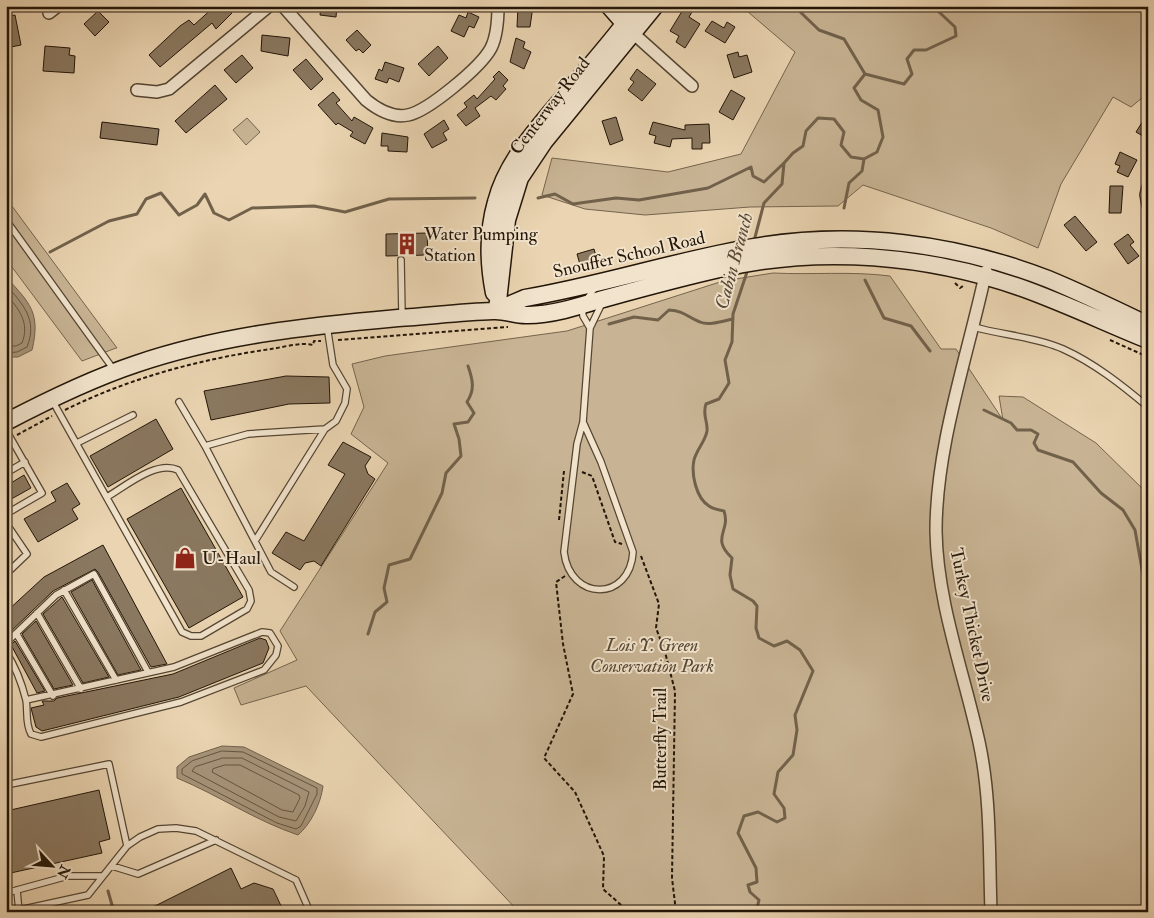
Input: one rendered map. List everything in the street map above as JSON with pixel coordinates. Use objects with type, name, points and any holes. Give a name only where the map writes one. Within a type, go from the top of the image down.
[{"type":"main road","points":[[609,6],[629,29]]},
{"type":"main road","name":"Centerway Road","points":[[629,29],[638,6]]},
{"type":"main road","name":"Centerway Road","points":[[497,310],[490,268],[489,247],[496,201],[505,179],[523,146],[629,29],[655,6]]},
{"type":"main road","name":"Snouffer School Road","points":[[497,310],[525,298],[730,252],[778,244],[838,239],[876,240],[934,247],[989,260],[1048,279],[1148,325]]},
{"type":"main road","name":"Snouffer School Road","points":[[6,422],[51,398],[115,371],[196,346],[326,324],[497,310],[527,316],[582,306],[724,268],[772,259],[803,256],[859,257],[920,263],[985,277],[1040,295],[1148,340]]},
{"type":"street","points":[[138,90],[157,92],[169,89],[269,6]]},
{"type":"street","points":[[283,6],[366,100],[377,109],[397,115],[408,115],[420,111],[475,70],[491,48],[496,31],[498,6]]},
{"type":"street","points":[[629,29],[692,86]]},
{"type":"street","points":[[1148,187],[1146,195],[1148,205]]},
{"type":"street","name":"Turkey Thicket Drive","points":[[989,260],[941,465],[936,532],[938,562],[945,599],[985,776],[991,912]]},
{"type":"lane","points":[[6,220],[115,371]]},
{"type":"lane","points":[[401,260],[402,318]]},
{"type":"lane","points":[[590,328],[583,316],[582,306],[590,292],[603,280]]},
{"type":"lane","points":[[583,422],[601,462],[633,552],[632,561],[626,575],[619,583],[606,589],[592,589],[582,586],[569,573],[564,552],[577,444],[583,422],[590,328],[605,299]]},
{"type":"lane","points":[[255,541],[325,429],[336,421],[345,403],[347,390],[333,365],[326,324]]},
{"type":"lane","points":[[974,327],[1062,348],[1090,364],[1128,390],[1148,407]]},
{"type":"lane","points":[[51,398],[182,632],[191,636],[201,636],[247,609],[251,601],[249,590],[178,470],[169,466],[157,468],[107,497]]},
{"type":"lane","points":[[179,402],[205,446],[271,572],[294,587]]},
{"type":"lane","points":[[77,443],[133,415]]},
{"type":"lane","points":[[205,446],[248,434],[325,429]]},
{"type":"lane","points":[[6,430],[42,493],[6,514]]},
{"type":"lane","points":[[6,473],[25,462]]},
{"type":"lane","points":[[6,523],[27,554],[6,574]]},
{"type":"lane","points":[[6,643],[56,595],[94,574],[148,672]]},
{"type":"lane","points":[[64,590],[116,680]]},
{"type":"lane","points":[[37,613],[81,689]]},
{"type":"lane","points":[[6,652],[13,663],[26,700],[27,727],[31,734],[41,737],[181,702],[269,666],[276,655],[278,646],[270,633],[262,632],[174,667],[53,696],[26,700]]},
{"type":"lane","points":[[16,633],[53,696]]},
{"type":"lane","points":[[6,785],[109,764],[127,846]]},
{"type":"lane","points":[[10,912],[88,895],[127,846],[140,837],[158,829],[176,828],[196,831],[296,880],[310,912]]},
{"type":"lane","points":[[112,866],[138,874],[216,840]]},
{"type":"lane","points":[[6,893],[68,876],[103,876]]},
{"type":"lane","points":[[17,890],[19,911]]},
{"type":"path","points":[[952,281],[960,288],[963,286]]},
{"type":"path","points":[[341,340],[514,326]]},
{"type":"path","points":[[69,408],[133,382],[200,362],[264,350],[313,345],[314,341]]},
{"type":"path","points":[[20,434],[43,421]]},
{"type":"path","points":[[558,522],[564,470]]},
{"type":"path","points":[[577,472],[592,476],[615,542],[626,546]]},
{"type":"path","name":"Butterfly Trail","points":[[637,549],[659,604],[656,628],[665,652],[675,691],[672,878],[676,912]]},
{"type":"path","points":[[569,573],[556,582],[563,644],[573,694],[544,758],[575,792],[604,856],[603,889],[629,912]]},
{"type":"green space","points":[[741,6],[1148,6],[1148,93],[1131,107],[1113,97],[1061,184],[1038,248],[991,228],[863,185],[838,206],[750,207],[645,215],[585,209],[542,195],[552,158],[668,172],[741,154],[795,52]]},
{"type":"green space","points":[[247,118],[260,132],[246,145],[233,130]]},
{"type":"green space","points":[[6,198],[117,348],[82,361],[6,259]]},
{"type":"green space","name":"Lois Y. Green Conservation Park","points":[[773,273],[890,276],[941,349],[956,349],[1003,420],[999,396],[1023,397],[1096,443],[1148,494],[1148,912],[519,912],[306,686],[241,705],[234,688],[297,660],[280,631],[388,463],[351,434],[364,407],[352,364],[385,356],[567,331],[723,281]]},
{"type":"water","points":[[6,277],[27,302],[34,317],[35,327],[32,350],[18,357],[6,357]]},
{"type":"water","points":[[222,746],[244,747],[323,786],[315,813],[298,835],[267,823],[177,778],[177,767],[189,757]]},
{"type":"building","points":[[215,6],[227,6],[232,13],[216,29],[212,23],[160,67],[149,55],[180,26],[189,20],[194,25]]},
{"type":"building","points":[[321,6],[337,6],[336,17],[320,15]]},
{"type":"building","points":[[518,6],[533,6],[530,27],[517,27]]},
{"type":"building","points":[[684,8],[692,12],[689,17],[700,24],[685,48],[676,42],[679,36],[670,31]]},
{"type":"building","points":[[98,11],[109,22],[95,36],[84,24]]},
{"type":"building","points":[[468,12],[479,17],[474,28],[469,26],[464,37],[451,31],[459,15],[466,18]]},
{"type":"building","points":[[15,15],[21,45],[6,48],[6,17]]},
{"type":"building","points":[[712,21],[724,28],[727,22],[735,27],[725,43],[705,31]]},
{"type":"building","points":[[357,30],[371,45],[363,53],[359,49],[356,51],[346,40]]},
{"type":"building","points":[[262,35],[290,38],[288,56],[261,51]]},
{"type":"building","points":[[516,38],[525,42],[523,48],[531,52],[524,69],[510,62]]},
{"type":"building","points":[[45,46],[70,48],[69,55],[75,56],[74,73],[43,71]]},
{"type":"building","points":[[438,46],[448,58],[429,76],[418,64]]},
{"type":"building","points":[[738,52],[739,57],[747,55],[752,72],[734,78],[727,55]]},
{"type":"building","points":[[242,55],[253,68],[236,83],[224,70]]},
{"type":"building","points":[[306,59],[323,79],[311,90],[293,70]]},
{"type":"building","points":[[385,62],[404,68],[399,82],[389,78],[387,83],[375,79],[379,69],[382,71]]},
{"type":"building","points":[[637,69],[656,84],[642,101],[628,90],[634,82],[630,79]]},
{"type":"building","points":[[499,71],[508,80],[503,86],[506,89],[496,100],[491,96],[475,108],[480,116],[466,126],[457,115],[467,107],[464,103],[474,95],[477,99],[495,79],[493,77]]},
{"type":"building","points":[[215,85],[227,99],[186,133],[175,121]]},
{"type":"building","points":[[731,90],[745,98],[733,120],[719,112]]},
{"type":"building","points":[[333,92],[340,100],[336,103],[352,121],[354,117],[373,128],[365,144],[350,136],[353,132],[338,123],[336,125],[318,105]]},
{"type":"building","points":[[1148,113],[1148,139],[1136,132]]},
{"type":"building","points":[[616,117],[623,140],[610,145],[602,121]]},
{"type":"building","points":[[444,120],[449,129],[443,133],[447,140],[432,148],[424,134]]},
{"type":"building","points":[[102,122],[159,129],[157,145],[100,138]]},
{"type":"building","points":[[653,122],[685,130],[685,125],[709,124],[710,143],[702,143],[702,149],[692,149],[692,138],[672,139],[670,147],[654,143],[656,136],[649,134]]},
{"type":"building","points":[[382,133],[408,137],[407,152],[388,151],[388,146],[381,146]]},
{"type":"building","points":[[1120,152],[1137,160],[1128,177],[1117,172],[1120,166],[1115,164]]},
{"type":"building","points":[[1110,186],[1123,186],[1121,213],[1109,213]]},
{"type":"building","points":[[1075,216],[1097,242],[1086,251],[1064,225]]},
{"type":"building","name":"Water Pumping Station","points":[[427,233],[428,255],[386,256],[386,234]]},
{"type":"building","points":[[1128,234],[1134,242],[1130,245],[1139,256],[1128,264],[1114,244]]},
{"type":"building","points":[[594,249],[598,263],[581,268],[577,254]]},
{"type":"building","points":[[286,376],[329,377],[330,403],[289,404],[211,420],[204,391]]},
{"type":"building","points":[[156,419],[173,449],[108,487],[90,456]]},
{"type":"building","points":[[343,442],[371,457],[365,466],[368,474],[375,479],[321,566],[314,561],[305,563],[300,570],[272,553],[286,532],[304,541],[345,474],[328,465]]},
{"type":"building","points":[[24,475],[31,488],[6,502],[6,486]]},
{"type":"building","points":[[67,483],[80,504],[72,509],[78,519],[38,542],[24,519],[56,501],[51,492]]},
{"type":"building","name":"U-Haul","points":[[181,488],[243,597],[189,628],[127,519]]},
{"type":"building","points":[[103,545],[167,664],[151,667],[95,569],[53,591],[6,636],[6,612],[44,577]]},
{"type":"building","points":[[92,580],[141,670],[118,675],[71,592]]},
{"type":"building","points":[[62,597],[109,677],[83,683],[43,614]]},
{"type":"building","points":[[36,621],[73,685],[54,689],[22,634]]},
{"type":"building","points":[[260,638],[266,640],[269,648],[263,663],[179,697],[42,731],[36,727],[31,708],[44,705],[42,701],[54,701],[57,698],[173,674]]},
{"type":"building","points":[[15,641],[45,691],[37,693],[11,645]]},
{"type":"building","points":[[99,790],[110,839],[99,842],[102,853],[6,874],[6,811]]},
{"type":"building","points":[[231,868],[241,889],[254,883],[273,889],[284,912],[143,912]]},
{"type":"waterway","points":[[794,6],[819,30],[844,39],[865,74]]},
{"type":"waterway","name":"Cabin Branch","points":[[754,241],[764,203],[782,184],[784,163],[803,146],[806,131],[818,118],[834,119],[844,132],[841,145],[851,157],[864,159],[877,152],[883,137],[878,110],[861,100],[854,88],[865,74],[904,84],[912,74],[907,59],[914,50],[926,50],[956,36],[955,27],[938,11],[938,6]]},
{"type":"waterway","points":[[844,208],[849,183],[862,171],[864,159]]},
{"type":"waterway","points":[[538,198],[555,194],[573,204],[616,198],[639,200],[708,188],[751,167],[753,176],[764,182],[784,163]]},
{"type":"waterway","points":[[50,252],[109,221],[137,214],[146,199],[161,193],[179,215],[197,205],[205,194],[214,213],[229,220],[252,208],[314,206],[345,212],[389,199],[475,198]]},
{"type":"waterway","name":"Cabin Branch","points":[[748,269],[733,314],[732,342],[725,360],[729,383],[719,399],[706,404],[707,431],[694,460],[694,479],[698,492],[704,502],[712,508],[724,511],[725,524],[722,545],[732,558],[730,575],[733,589],[753,601],[757,606],[756,628],[759,638],[774,646],[787,641],[800,650],[813,671],[795,715],[797,730],[793,755],[778,772],[774,794],[784,808],[785,818],[777,822],[758,812],[744,816],[738,833],[756,868],[757,882],[748,885],[750,892],[759,900],[756,912]]},
{"type":"waterway","points":[[865,280],[884,318],[911,326],[930,351]]},
{"type":"waterway","points":[[609,324],[634,317],[658,320],[669,310],[682,313],[708,324],[733,319]]},
{"type":"waterway","points":[[368,634],[375,612],[387,602],[384,588],[389,565],[410,559],[442,493],[446,473],[461,456],[459,439],[454,424],[468,422],[474,413],[467,402],[472,385],[468,366]]},
{"type":"waterway","points":[[984,410],[1011,423],[1017,430],[1031,430],[1038,434],[1034,443],[1038,450],[1073,462],[1101,493],[1123,510],[1135,530],[1145,586],[1144,603],[1148,606]]},
{"type":"waterway","points":[[108,891],[114,912]]},
{"type":"place","name":"Water Pumping Station","points":[[407,244]]},
{"type":"place","name":"U-Haul","points":[[185,558]]}]
